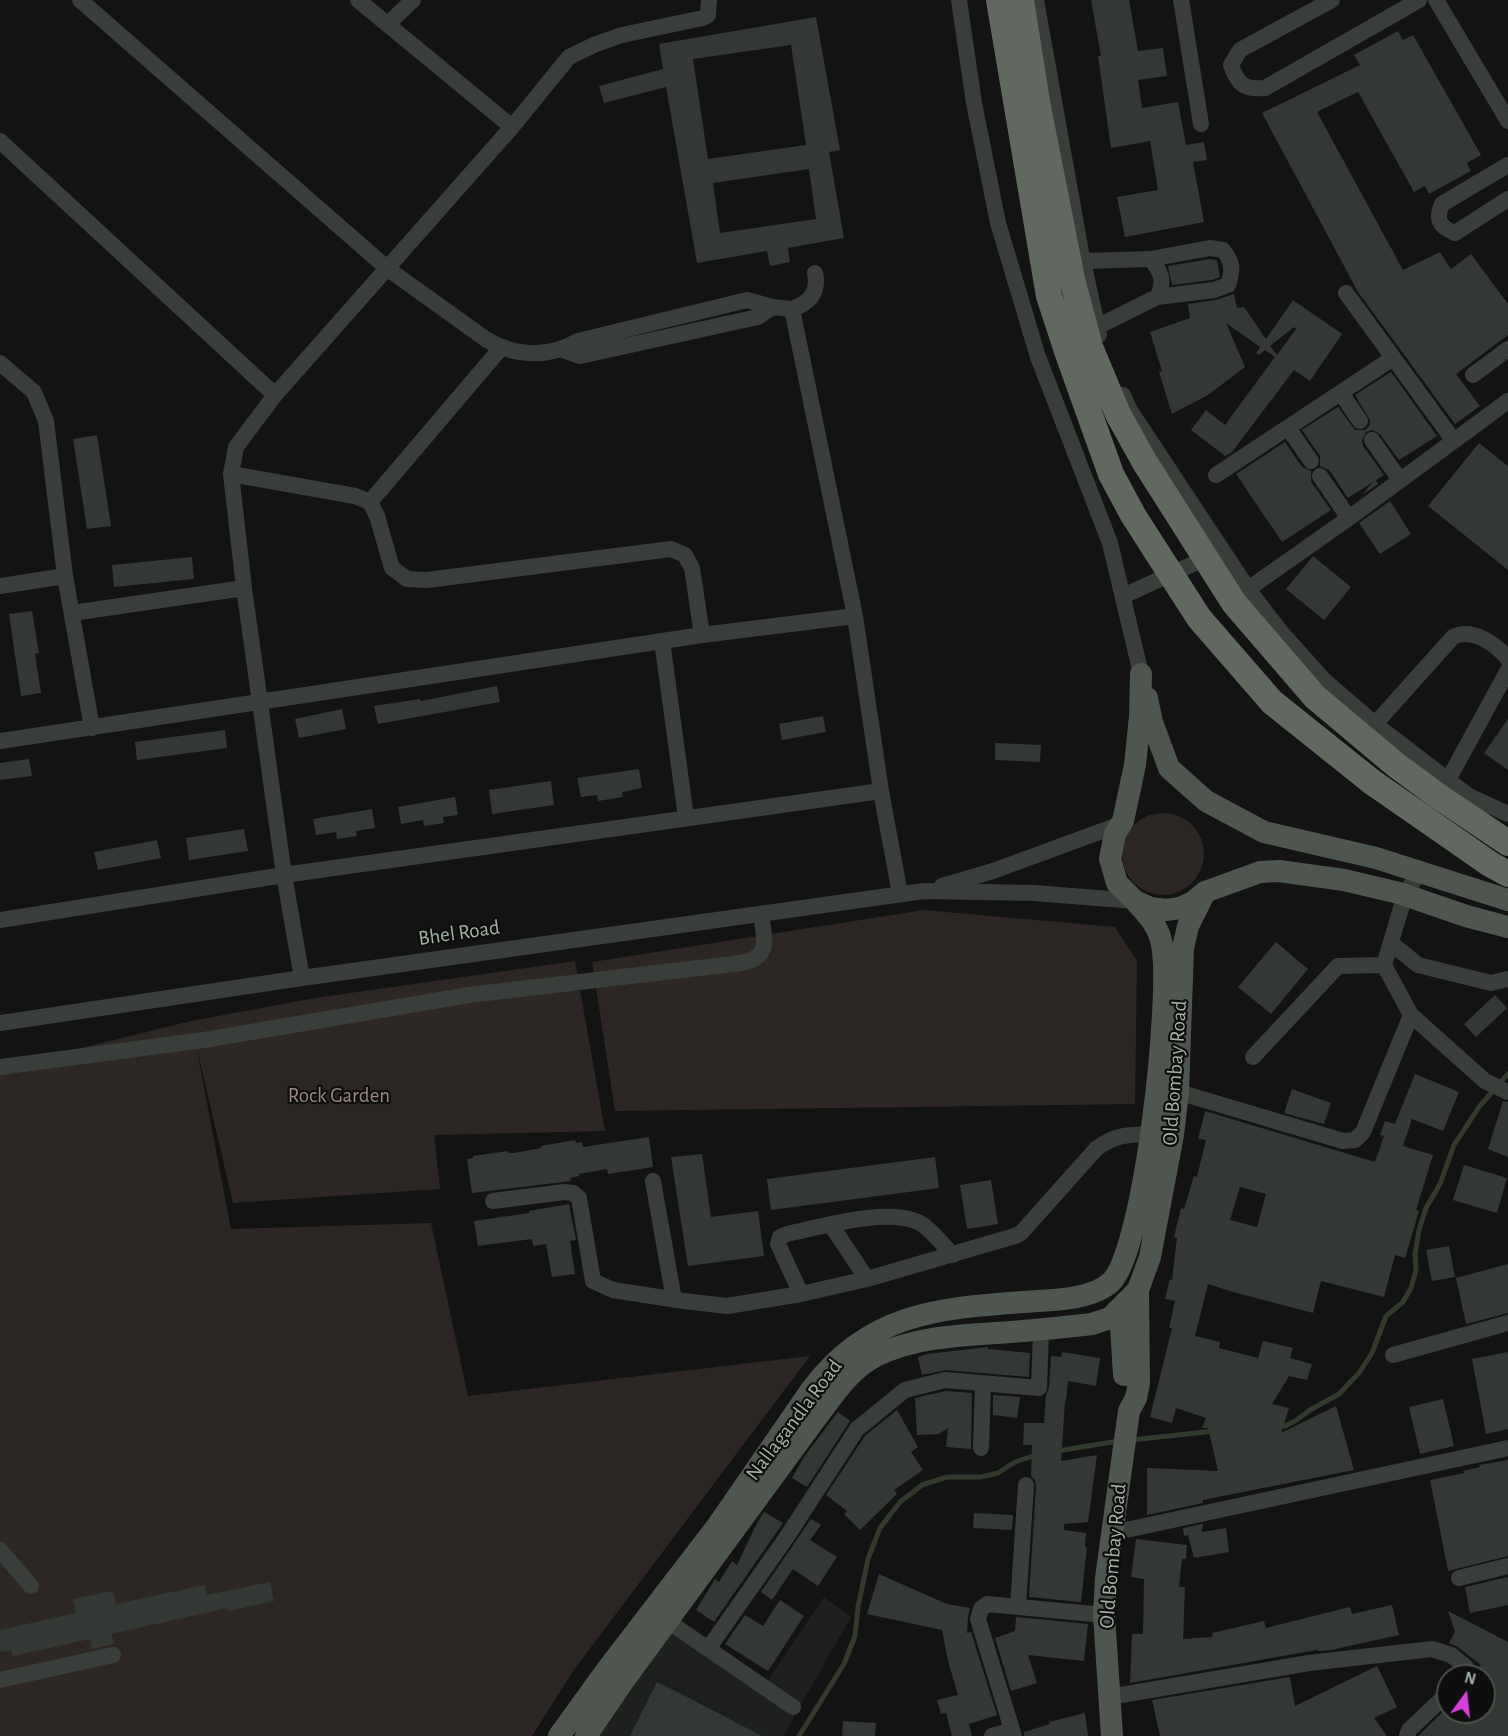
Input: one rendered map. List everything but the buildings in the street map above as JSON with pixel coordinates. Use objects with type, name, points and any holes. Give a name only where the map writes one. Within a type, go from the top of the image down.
[{"type":"highway","points":[[999,0],[1050,296],[1111,474],[1133,515],[1199,618],[1272,702],[1372,782],[1490,864],[1508,873]]},
{"type":"highway","points":[[1021,0],[1037,102],[1075,291],[1090,347],[1118,414],[1144,461],[1234,603],[1315,697],[1396,765],[1508,843]]},
{"type":"main road","name":"Old Bombay Road","points":[[1125,1257],[1134,1231],[1157,1093],[1165,968],[1162,944],[1155,923],[1118,883],[1110,859],[1115,834],[1123,821],[1135,765],[1141,674]]},
{"type":"main road","points":[[1141,674],[1152,722],[1169,768],[1206,801],[1264,832],[1376,858],[1498,897],[1508,916]]},
{"type":"main road","points":[[1136,902],[1151,908],[1166,910],[1180,908],[1193,902],[1205,892],[1260,872],[1278,871],[1344,880],[1405,895],[1466,916],[1508,927]]},
{"type":"main road","name":"Old Bombay Road","points":[[1112,1736],[1104,1615],[1106,1578],[1126,1429],[1139,1383],[1138,1290],[1150,1257],[1173,1135],[1178,1092],[1183,948],[1188,926],[1205,892]]},
{"type":"main road","name":"Nallagandla Road","points":[[586,1736],[622,1683],[669,1622],[816,1418],[846,1350],[872,1333],[898,1322],[935,1312],[983,1305],[1072,1299],[1111,1282],[1125,1257]]},
{"type":"main road","points":[[1120,1309],[1138,1290]]},
{"type":"main road","name":"Old Bombay Road","points":[[1120,1309],[1125,1367],[1126,1429]]},
{"type":"main road","name":"Nallagandla Road","points":[[559,1736],[718,1525],[835,1376],[860,1367],[875,1356],[911,1344],[974,1334],[1092,1324],[1110,1318],[1120,1309]]},
{"type":"street","points":[[80,0],[388,268],[501,348],[530,354],[563,350],[578,341],[747,300],[772,307],[792,309],[805,304],[812,297],[817,284],[815,273]]},
{"type":"street","points":[[358,0],[512,127]]},
{"type":"street","points":[[389,24],[412,0]]},
{"type":"street","points":[[302,978],[284,875],[244,588],[231,474],[236,447],[275,395],[512,127],[569,57],[622,35],[703,18],[708,15],[709,0]]},
{"type":"street","points":[[959,0],[974,103],[998,223],[1038,357],[1110,543],[1141,674]]},
{"type":"street","points":[[1036,0],[1100,341],[1129,409],[1248,589],[1281,632],[1324,680],[1375,724],[1469,796],[1508,814]]},
{"type":"street","points":[[1181,0],[1201,124]]},
{"type":"street","points":[[1332,0],[1240,50],[1231,65],[1237,81],[1251,89],[1265,88],[1419,0]]},
{"type":"street","points":[[1436,0],[1506,111]]},
{"type":"street","points":[[0,141],[275,395]]},
{"type":"street","points":[[1508,165],[1442,204],[1439,220],[1444,229],[1455,233],[1508,199]]},
{"type":"street","points":[[1084,261],[1150,259],[1210,248],[1223,250],[1229,258],[1233,272],[1228,285],[1214,290],[1157,297],[1097,327]]},
{"type":"street","points":[[1150,259],[1158,267],[1162,278],[1161,289],[1157,297]]},
{"type":"street","points":[[1346,293],[1454,441]]},
{"type":"street","points":[[792,309],[854,609],[881,791],[900,894]]},
{"type":"street","points":[[370,502],[501,348]]},
{"type":"street","points":[[1473,375],[1508,349]]},
{"type":"street","points":[[1216,475],[1394,358]]},
{"type":"street","points":[[0,363],[34,392],[46,421],[65,576],[92,728]]},
{"type":"street","points":[[1341,393],[1360,421]]},
{"type":"street","points":[[1248,589],[1508,401]]},
{"type":"street","points":[[1288,428],[1349,518]]},
{"type":"street","points":[[1372,440],[1400,480]]},
{"type":"street","points":[[231,474],[355,496],[370,502],[377,516],[392,568],[407,579],[427,580],[671,549],[685,555],[692,568],[702,635]]},
{"type":"street","points":[[1123,596],[1223,550]]},
{"type":"street","points":[[0,586],[65,576]]},
{"type":"street","points":[[72,613],[244,588]]},
{"type":"street","points":[[0,741],[702,635],[854,609]]},
{"type":"street","points":[[1375,724],[1453,637],[1460,633],[1479,636],[1508,659]]},
{"type":"street","points":[[662,641],[686,817]]},
{"type":"street","points":[[1448,780],[1508,670]]},
{"type":"street","points":[[0,920],[284,875],[881,791]]},
{"type":"street","points":[[924,891],[993,871],[1121,824]]},
{"type":"street","points":[[1419,872],[1405,895],[1384,965],[1411,1015],[1485,1081],[1508,1092]]},
{"type":"street","points":[[924,891],[1025,893],[1136,902]]},
{"type":"street","name":"Bhel Road","points":[[0,1023],[302,978],[924,891]]},
{"type":"street","points":[[0,1067],[204,1040],[469,995],[741,963],[753,960],[762,954],[765,944],[761,914]]},
{"type":"street","points":[[1391,943],[1418,965],[1491,983],[1508,979]]},
{"type":"street","points":[[1253,1057],[1338,966],[1384,965]]},
{"type":"street","points":[[1178,1092],[1342,1141],[1355,1140],[1363,1132],[1411,1015]]},
{"type":"street","points":[[493,1200],[573,1193],[579,1198],[593,1281],[613,1290],[728,1306],[801,1294],[867,1279],[1022,1233],[1096,1149],[1107,1141],[1122,1135],[1150,1134]]},
{"type":"street","points":[[653,1181],[674,1300]]},
{"type":"street","points":[[801,1294],[779,1249],[780,1237],[885,1215],[922,1224],[953,1255]]},
{"type":"street","points":[[831,1225],[867,1279]]},
{"type":"street","points":[[1393,1355],[1508,1323]]},
{"type":"street","points":[[708,1649],[786,1538],[857,1429],[904,1390],[945,1380],[1039,1388],[1041,1329]]},
{"type":"street","points":[[981,1448],[983,1384]]},
{"type":"street","points":[[1112,1533],[1508,1448]]},
{"type":"street","points":[[1018,1606],[1026,1485]]},
{"type":"street","points":[[0,1550],[31,1586]]},
{"type":"street","points":[[1459,1578],[1508,1566]]},
{"type":"street","points":[[992,1736],[1013,1733],[978,1619],[981,1609],[987,1604],[1104,1615]]},
{"type":"street","points":[[669,1622],[793,1707]]},
{"type":"street","points":[[1109,1697],[1309,1663],[1432,1649],[1450,1654],[1462,1664]]},
{"type":"street","points":[[0,1680],[113,1655]]},
{"type":"street","points":[[1407,1736],[1409,1730],[1436,1704]]},
{"type":"shaded area","points":[[824,1597],[851,1617],[783,1736],[594,1736],[672,1632],[760,1692]]},
{"type":"green space","points":[[1155,813],[1171,813],[1186,820],[1197,831],[1204,846],[1201,870],[1192,883],[1171,895],[1155,895],[1140,888],[1129,877],[1122,862],[1122,846],[1129,831],[1140,820]]},
{"type":"green space","points":[[924,910],[1115,927],[1137,961],[1135,1104],[615,1111],[592,962]]},
{"type":"green space","name":"Rock Garden","points":[[575,961],[605,1131],[434,1135],[440,1189],[233,1203],[196,1045],[231,1229],[431,1223],[468,1396],[810,1356],[573,1671],[532,1736],[0,1736],[0,1068],[191,1021],[315,998]]},
{"type":"waterway","points":[[1278,1426],[1285,1426],[1295,1421],[1339,1394],[1359,1373],[1372,1353],[1386,1316],[1403,1302],[1411,1288],[1416,1270],[1415,1254],[1419,1230],[1426,1208],[1440,1184],[1454,1145],[1479,1107],[1508,1074]]},
{"type":"waterway","points":[[1131,1440],[1215,1431]]},
{"type":"waterway","points":[[1057,1451],[1119,1441]]},
{"type":"waterway","points":[[799,1736],[844,1664],[855,1636],[858,1607],[868,1559],[880,1528],[900,1502],[922,1485],[947,1477],[981,1477],[998,1473],[1015,1462],[1036,1455]]}]
